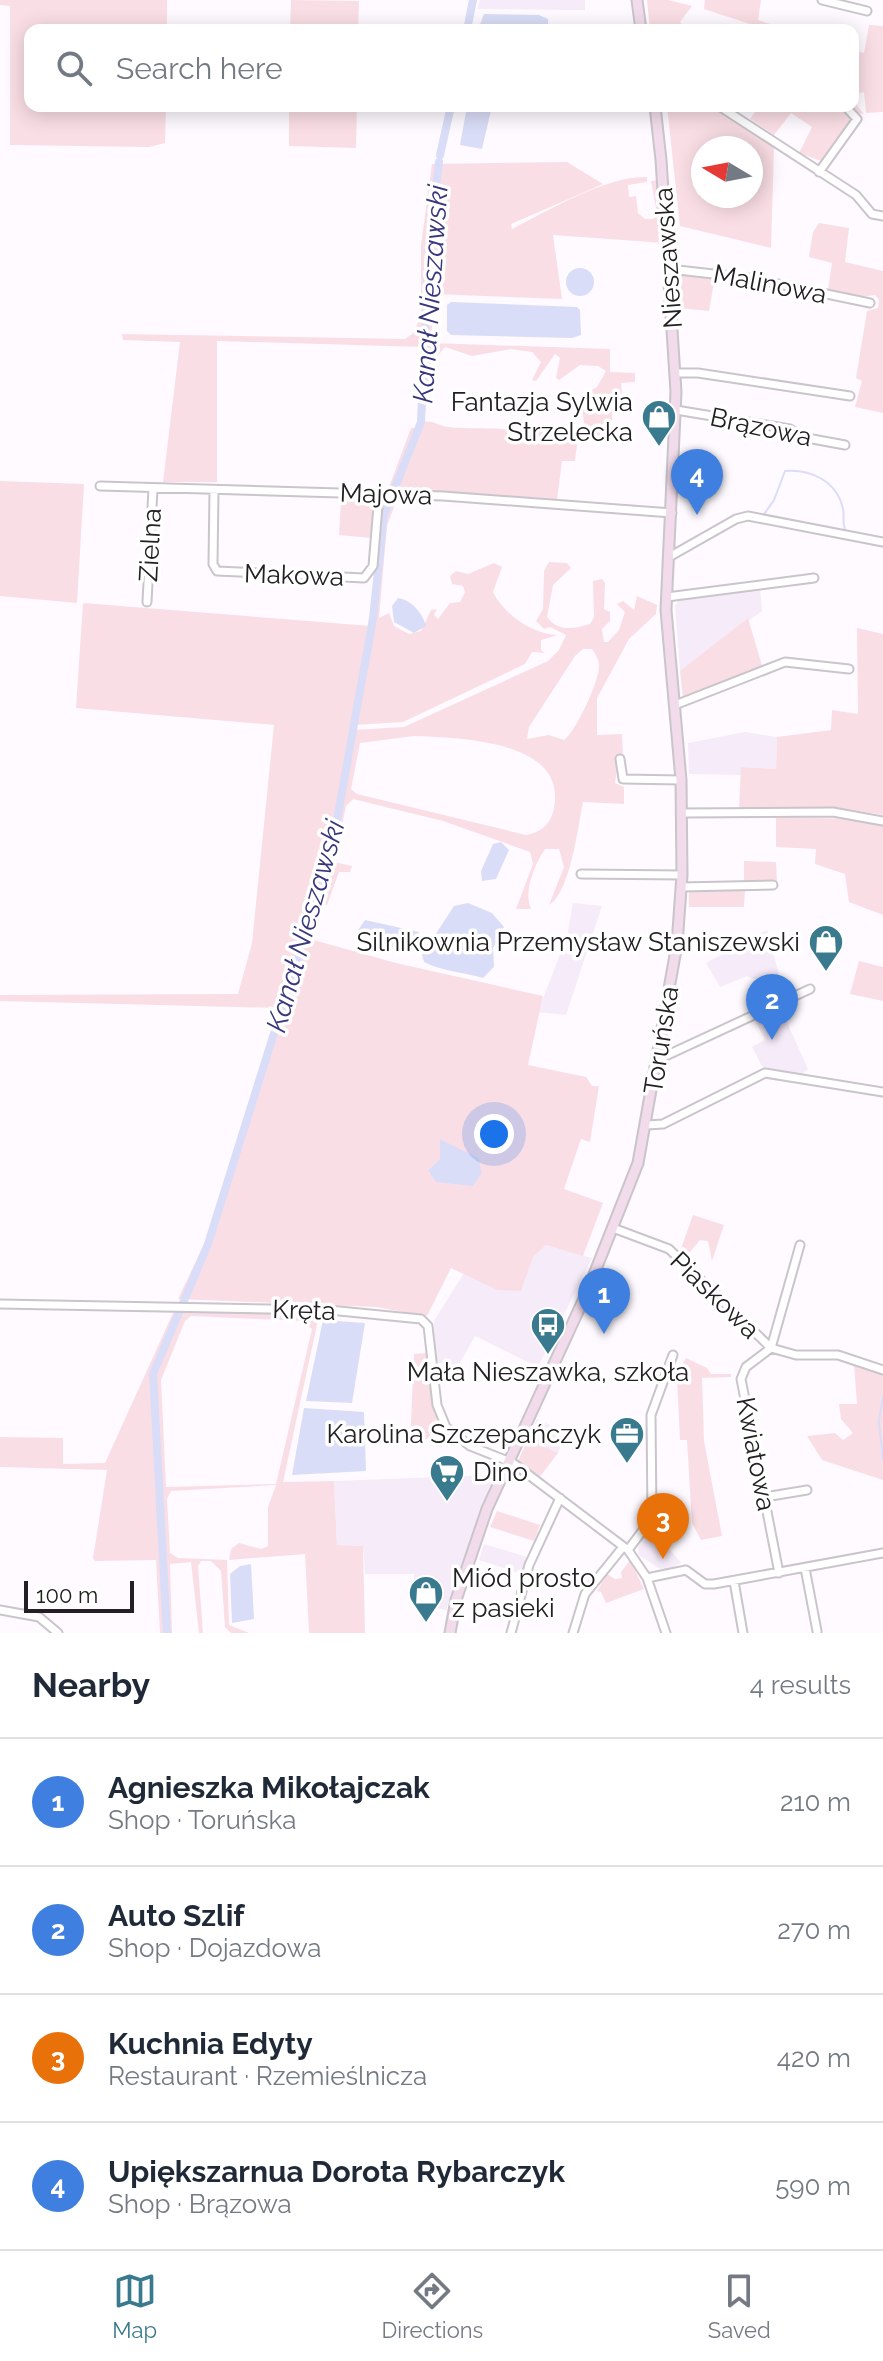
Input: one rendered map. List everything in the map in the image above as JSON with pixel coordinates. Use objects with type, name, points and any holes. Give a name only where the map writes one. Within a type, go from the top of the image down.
[{"type":"main road","points":[[637,0],[640,24]]},
{"type":"main road","name":"Nieszawska","points":[[656,112],[669,269],[676,410]]},
{"type":"main road","name":"Toruńska","points":[[450,1633],[456,1600],[481,1524],[613,1228],[638,1163],[647,1125],[659,1059],[682,875],[681,780],[667,643],[676,410]]},
{"type":"street","points":[[822,0],[867,11]]},
{"type":"street","points":[[728,112],[856,195],[872,214],[883,216]]},
{"type":"street","points":[[819,172],[856,122],[852,112]]},
{"type":"street","name":"Malinowa","points":[[669,269],[749,278],[870,303]]},
{"type":"street","points":[[675,373],[698,373],[850,396]]},
{"type":"street","name":"Brązowa","points":[[676,410],[790,429],[807,438],[845,445]]},
{"type":"street","name":"Majowa","points":[[100,486],[383,494],[672,513]]},
{"type":"street","name":"Zielna","points":[[147,602],[153,489]]},
{"type":"street","name":"Makowa","points":[[214,491],[213,564],[217,571],[364,578],[373,566],[383,494]]},
{"type":"street","points":[[669,557],[736,519],[760,518],[883,542]]},
{"type":"street","points":[[667,597],[814,578]]},
{"type":"street","points":[[675,705],[785,662],[849,669]]},
{"type":"street","points":[[620,759],[623,779],[681,780]]},
{"type":"street","points":[[682,813],[854,814],[883,821]]},
{"type":"street","points":[[581,874],[682,875]]},
{"type":"street","points":[[681,887],[773,885]]},
{"type":"street","points":[[659,1059],[810,989]]},
{"type":"street","points":[[647,1125],[663,1124],[765,1073],[883,1092]]},
{"type":"street","name":"Piaskowa","points":[[613,1228],[669,1249],[771,1348],[796,1355],[838,1355],[883,1370]]},
{"type":"street","name":"Piaskowa","points":[[771,1348],[800,1245]]},
{"type":"street","name":"Kręta","points":[[0,1304],[367,1312],[421,1319],[428,1326],[437,1405],[446,1427],[470,1446],[509,1460]]},
{"type":"street","name":"Kwiatowa","points":[[771,1348],[746,1367],[741,1379],[779,1573]]},
{"type":"street","points":[[573,1633],[585,1594],[652,1518],[651,1415],[673,1355]]},
{"type":"street","points":[[509,1460],[626,1548],[647,1578],[666,1633]]},
{"type":"street","points":[[765,1497],[807,1490]]},
{"type":"street","points":[[511,1633],[536,1545],[560,1498]]},
{"type":"street","points":[[647,1578],[682,1570],[707,1585],[883,1553]]},
{"type":"street","points":[[805,1568],[817,1631]]},
{"type":"street","points":[[734,1581],[743,1633]]},
{"type":"street","points":[[0,1610],[39,1617],[58,1633]]},
{"type":"shaded area","points":[[0,0],[167,0],[167,24],[24,24],[24,112],[166,112],[165,143],[149,147],[10,145],[10,6],[0,5]]},
{"type":"shaded area","points":[[291,0],[359,1],[358,24],[290,24]]},
{"type":"shaded area","points":[[480,0],[585,0],[585,10],[478,9]]},
{"type":"shaded area","points":[[647,0],[668,0],[692,6],[682,24],[649,24]]},
{"type":"shaded area","points":[[705,0],[761,0],[758,20],[770,24],[750,24],[704,9]]},
{"type":"shaded area","points":[[869,25],[883,26],[883,112],[866,113],[864,92],[859,93],[859,52],[864,53]]},
{"type":"shaded area","points":[[859,108],[864,114],[857,113],[824,162],[799,153],[812,127],[791,113],[774,135],[750,119],[755,112],[859,112]]},
{"type":"shaded area","points":[[289,112],[357,112],[356,148],[289,146]]},
{"type":"shaded area","points":[[668,112],[722,112],[758,136],[691,136],[691,208],[763,208],[763,140],[774,147],[771,248],[680,226]]},
{"type":"shaded area","points":[[567,162],[603,184],[511,224],[512,229],[596,188],[631,178],[647,177],[647,182],[628,185],[629,197],[636,196],[638,213],[645,219],[653,219],[657,213],[651,181],[659,180],[664,243],[553,235],[562,299],[434,294],[431,343],[610,349],[610,372],[635,373],[635,382],[621,383],[622,393],[612,404],[612,438],[578,436],[575,461],[562,461],[557,500],[388,490],[411,428],[417,428],[423,347],[217,341],[217,482],[163,482],[180,342],[123,340],[122,334],[405,339],[412,334],[421,317],[421,245],[432,164]],"holes":[[[445,347],[472,356],[511,349],[532,352],[541,362],[532,380],[536,381],[555,354],[560,358],[556,378],[559,380],[580,365],[598,366],[606,371],[597,387],[580,396],[585,429],[581,433],[459,428],[424,422],[430,365]]]},
{"type":"shaded area","points":[[819,223],[849,228],[845,262],[883,271],[883,413],[855,407],[862,381],[856,378],[867,311],[878,308],[879,300],[875,295],[860,297],[828,290],[832,263],[809,257],[813,232]]},
{"type":"shaded area","points":[[678,272],[715,276],[709,311],[679,308]]},
{"type":"shaded area","points":[[0,481],[84,484],[77,603],[0,596]]},
{"type":"shaded area","points":[[386,496],[397,499],[387,526],[379,618],[389,613],[394,626],[409,634],[421,631],[431,610],[437,609],[434,615],[438,619],[450,603],[460,602],[465,592],[463,586],[452,584],[450,576],[456,571],[468,574],[494,563],[502,567],[493,592],[504,608],[539,632],[558,635],[541,640],[541,650],[545,653],[532,652],[525,664],[403,722],[354,725],[353,730],[404,727],[548,661],[559,650],[566,635],[550,627],[544,629],[536,621],[543,609],[544,571],[549,562],[567,563],[571,568],[553,585],[547,617],[561,627],[590,624],[594,617],[593,581],[602,579],[605,583],[604,609],[610,612],[610,621],[602,629],[604,642],[608,642],[619,630],[625,612],[617,604],[623,601],[634,610],[637,596],[657,605],[656,614],[629,639],[597,698],[597,735],[622,734],[623,756],[619,756],[615,783],[624,787],[624,804],[583,802],[568,874],[549,905],[564,867],[559,849],[545,849],[537,862],[529,886],[531,909],[516,909],[533,864],[530,852],[443,821],[353,799],[346,806],[334,862],[352,866],[350,872],[339,872],[327,905],[322,904],[310,939],[396,963],[543,996],[528,1065],[586,1077],[592,1086],[599,1086],[590,1142],[581,1139],[564,1189],[603,1203],[583,1256],[546,1245],[533,1257],[521,1291],[497,1290],[451,1268],[427,1316],[376,1307],[178,1299],[207,1238],[280,1008],[0,1001],[0,995],[238,994],[252,943],[274,725],[76,708],[83,603],[371,626],[381,501]],"holes":[[[583,649],[592,649],[599,666],[591,694],[575,727],[564,740],[549,735],[527,739],[529,727],[575,656]],[[414,736],[457,738],[507,747],[529,756],[545,770],[554,788],[553,812],[543,828],[526,835],[357,794],[351,789],[360,743]],[[440,1140],[473,1185],[428,1170],[440,1159]]]},
{"type":"shaded area","points":[[368,499],[374,504],[370,538],[339,535],[341,500]]},
{"type":"shaded area","points":[[760,587],[762,611],[680,671],[675,606],[679,600]]},
{"type":"shaded area","points":[[748,618],[763,669],[683,698],[680,671]]},
{"type":"shaded area","points":[[857,628],[883,634],[883,815],[839,808],[739,809],[741,767],[776,769],[777,737],[831,730],[832,710],[858,714]]},
{"type":"shaded area","points":[[745,732],[777,737],[776,769],[742,767],[741,775],[689,774],[688,743]]},
{"type":"shaded area","points":[[776,817],[857,819],[883,824],[883,915],[849,902],[845,874],[815,864],[816,849],[776,847]]},
{"type":"shaded area","points":[[744,861],[776,862],[777,883],[744,884]]},
{"type":"shaded area","points":[[689,889],[745,889],[744,907],[689,907]]},
{"type":"shaded area","points":[[573,903],[602,906],[566,1015],[538,1012],[567,936]]},
{"type":"shaded area","points":[[767,930],[785,997],[768,1005],[757,980],[747,976],[720,987],[706,963]]},
{"type":"shaded area","points":[[859,961],[883,967],[883,1001],[850,994]]},
{"type":"shaded area","points":[[780,1007],[808,1069],[802,1074],[764,1070],[752,1047],[765,1040],[755,1020]]},
{"type":"shaded area","points":[[693,1215],[724,1225],[712,1261],[708,1241],[700,1240],[685,1258],[679,1254]]},
{"type":"shaded area","points":[[546,1245],[592,1258],[538,1367],[475,1336],[458,1366],[435,1362],[434,1321],[464,1273],[497,1290]]},
{"type":"shaded area","points":[[204,1311],[319,1315],[283,1482],[334,1481],[337,1545],[363,1546],[365,1633],[309,1633],[305,1554],[229,1560],[231,1549],[239,1543],[261,1549],[268,1546],[268,1507],[276,1485],[171,1491],[167,1499],[170,1553],[178,1558],[227,1560],[229,1625],[249,1633],[231,1633],[225,1627],[221,1571],[211,1561],[201,1561],[198,1566],[203,1633],[199,1633],[191,1562],[170,1564],[172,1633],[160,1633],[156,1560],[95,1561],[93,1558],[107,1470],[0,1467],[0,1437],[63,1438],[63,1464],[105,1463],[173,1313]],"holes":[[[191,1316],[302,1321],[312,1329],[276,1484],[166,1487],[161,1380],[185,1321]]]},
{"type":"shaded area","points":[[427,1353],[437,1422],[447,1435],[426,1439],[426,1445],[410,1445],[414,1354]]},
{"type":"shaded area","points":[[686,1358],[707,1368],[711,1374],[731,1374],[731,1377],[702,1378],[704,1441],[722,1536],[701,1540],[692,1523],[687,1440],[680,1440],[677,1378],[673,1378]]},
{"type":"shaded area","points":[[854,1364],[883,1375],[883,1480],[822,1460],[807,1436],[835,1433],[843,1440],[853,1433],[841,1419],[839,1404],[857,1404]]},
{"type":"shaded area","points":[[537,1419],[566,1433],[558,1453],[528,1439]]},
{"type":"shaded area","points":[[528,1439],[558,1453],[539,1478],[518,1461]]},
{"type":"shaded area","points":[[494,1475],[446,1610],[413,1603],[414,1574],[365,1574],[363,1546],[337,1545],[334,1481]]},
{"type":"shaded area","points":[[497,1511],[540,1525],[534,1541],[490,1527]]},
{"type":"shaded area","points":[[646,1535],[658,1535],[681,1563],[667,1570],[660,1569],[639,1555],[638,1546]]},
{"type":"shaded area","points":[[484,1544],[527,1557],[522,1574],[479,1560]]},
{"type":"shaded area","points":[[630,1560],[644,1589],[606,1603],[601,1592],[597,1591],[607,1574],[615,1579],[622,1578],[621,1572]]},
{"type":"water","points":[[484,14],[539,15],[548,19],[548,24],[480,24]]},
{"type":"water","points":[[466,112],[491,112],[482,149],[460,145]]},
{"type":"water","points":[[580,268],[590,272],[594,282],[590,292],[580,296],[570,292],[566,282],[570,272]]},
{"type":"water","points":[[451,302],[577,307],[580,310],[581,335],[572,338],[451,335],[447,331],[447,305]]},
{"type":"water","points":[[398,598],[416,608],[426,626],[414,633],[394,622],[392,606]]},
{"type":"water","points":[[501,842],[509,850],[496,879],[482,881],[481,871],[493,844]]},
{"type":"water","points":[[468,903],[492,913],[504,927],[493,948],[494,967],[483,978],[431,965],[424,962],[422,955],[454,906]]},
{"type":"water","points":[[365,920],[419,932],[418,945],[407,952],[362,939],[358,930]]},
{"type":"water","points":[[440,1139],[478,1158],[482,1173],[473,1186],[436,1182],[428,1170],[440,1159]]},
{"type":"water","points":[[323,1320],[365,1323],[352,1403],[306,1401]]},
{"type":"water","points":[[304,1408],[364,1412],[366,1471],[292,1475]]},
{"type":"water","points":[[251,1564],[254,1619],[232,1623],[230,1574],[240,1566]]},
{"type":"waterway","name":"Kanał Nieszawski","points":[[468,24],[473,0]]},
{"type":"waterway","name":"Kanał Nieszawski","points":[[440,155],[450,112]]},
{"type":"waterway","name":"Kanał Nieszawski","points":[[167,1633],[153,1374],[208,1244],[332,848],[373,618],[384,515],[421,422],[429,246],[439,162]]},
{"type":"waterway","points":[[762,517],[774,500],[785,471],[804,472],[822,479],[835,491],[843,509],[847,533]]},
{"type":"waterway","points":[[883,1397],[879,1421],[883,1460]]},
{"type":"place","name":"Fantazja Sylwia Strzelecka","points":[[659,448]]},
{"type":"place","name":"Upiększarnua Dorota Rybarczyk","points":[[697,515]]},
{"type":"place","name":"Silnikownia Przemysław Staniszewski","points":[[826,973]]},
{"type":"place","name":"Auto Szlif","points":[[772,1040]]},
{"type":"place","name":"Agnieszka Mikołajczak","points":[[604,1334]]},
{"type":"place","name":"Mała Nieszawka, szkoła","points":[[548,1356]]},
{"type":"place","name":"Karolina Szczepańczyk","points":[[627,1465]]},
{"type":"place","name":"Dino","points":[[447,1503]]},
{"type":"place","name":"Kuchnia Edyty","points":[[663,1559]]},
{"type":"place","name":"Miód prosto z pasieki","points":[[426,1624]]}]
